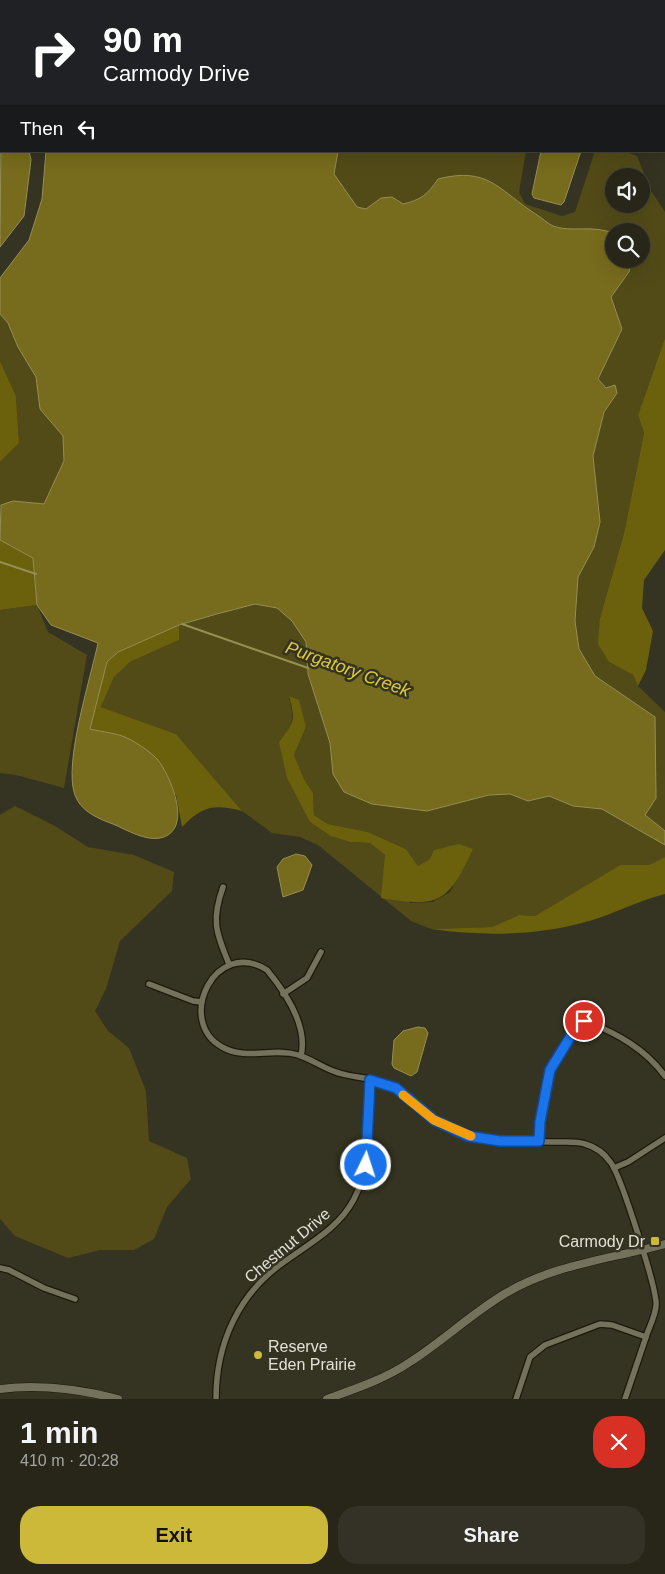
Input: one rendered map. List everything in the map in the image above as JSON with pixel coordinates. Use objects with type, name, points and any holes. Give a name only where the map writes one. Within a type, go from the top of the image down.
[{"type":"street","points":[[223,888],[215,908],[214,920],[218,938],[229,964]]},
{"type":"street","points":[[283,994],[307,978],[321,952]]},
{"type":"street","points":[[301,1056],[302,1030],[283,994],[267,970],[259,964],[239,961],[220,969],[202,1002],[201,1014],[206,1032],[212,1040],[228,1051],[248,1055],[285,1052],[301,1056],[327,1069],[396,1088],[434,1120],[468,1136],[500,1141],[584,1143],[603,1154],[614,1168],[643,1250],[656,1297],[655,1312],[625,1399]]},
{"type":"street","points":[[149,984],[193,1001],[202,1002]]},
{"type":"street","points":[[539,1141],[540,1122],[550,1070],[580,1023],[588,1022],[630,1043],[653,1061],[665,1076]]},
{"type":"street","name":"Chestnut Drive","points":[[216,1399],[218,1366],[222,1345],[240,1308],[266,1276],[330,1230],[354,1200],[366,1165],[370,1080]]},
{"type":"street","points":[[614,1168],[628,1162],[665,1138]]},
{"type":"street","points":[[327,1399],[380,1379],[410,1363],[482,1309],[531,1280],[586,1261],[665,1244]]},
{"type":"street","points":[[0,1268],[9,1270],[44,1288],[75,1299]]},
{"type":"street","points":[[516,1399],[530,1357],[545,1345],[600,1324],[612,1325],[646,1336]]},
{"type":"street","points":[[0,1390],[47,1387],[118,1399]]},
{"type":"shaded area","points":[[338,152],[526,152],[519,192],[525,204],[562,216],[575,212],[595,152],[626,152],[637,156],[642,168],[605,168],[605,213],[650,213],[650,188],[665,212],[665,338],[638,415],[644,433],[624,533],[600,618],[609,662],[633,675],[638,686],[665,712],[665,831],[645,815],[655,717],[595,676],[579,649],[575,621],[578,577],[594,547],[600,522],[593,456],[604,412],[617,393],[606,388],[598,379],[622,329],[610,297],[629,272],[630,268],[650,268],[650,223],[605,223],[605,231],[560,228],[536,217],[490,181],[476,177],[460,176],[438,179],[431,189],[415,201],[403,204],[392,197],[381,198],[366,209],[357,207],[334,174]]},
{"type":"shaded area","points":[[0,314],[8,323],[36,377],[40,409],[63,436],[64,461],[44,505],[13,501],[0,507],[0,462],[19,443],[16,396],[0,361]]},
{"type":"shaded area","points":[[665,338],[665,550],[644,580],[642,608],[653,631],[646,670],[638,686],[633,675],[609,662],[598,644],[600,618],[624,533],[644,433],[638,415]]},
{"type":"shaded area","points":[[0,361],[16,396],[19,443],[0,462]]},
{"type":"shaded area","points":[[0,540],[33,558],[37,605],[0,610]]},
{"type":"shaded area","points":[[255,604],[277,608],[292,621],[306,642],[308,674],[330,743],[333,774],[427,811],[489,795],[510,794],[528,801],[548,796],[573,806],[602,809],[665,845],[665,857],[649,865],[620,865],[535,916],[519,915],[492,927],[431,929],[411,921],[318,845],[300,837],[272,833],[242,811],[176,734],[101,707],[114,677],[130,662],[179,640],[179,625]],"holes":[[[289,697],[306,727],[294,755],[304,779],[313,793],[314,815],[328,824],[368,832],[406,849],[418,866],[430,859],[473,849],[450,892],[433,902],[410,903],[385,855],[370,843],[350,842],[330,836],[310,822],[279,742],[292,721]]]},
{"type":"shaded area","points":[[37,605],[48,632],[87,655],[64,788],[16,775],[0,773],[0,610]]},
{"type":"shaded area","points":[[179,625],[179,640],[130,662],[114,677],[101,707],[176,734],[242,811],[216,807],[196,815],[182,827],[176,795],[90,729],[107,662],[118,652]]},
{"type":"shaded area","points":[[289,696],[299,700],[306,727],[294,755],[304,779],[313,793],[314,815],[328,824],[368,832],[406,849],[418,866],[430,859],[434,850],[459,844],[473,849],[456,881],[448,891],[429,901],[416,902],[381,898],[385,855],[370,843],[350,842],[330,836],[310,822],[287,778],[279,742],[291,725],[293,716]]},
{"type":"shaded area","points":[[15,806],[55,826],[88,847],[134,855],[174,872],[172,891],[120,941],[106,989],[95,1011],[108,1031],[129,1048],[146,1091],[149,1141],[187,1158],[191,1179],[167,1207],[154,1239],[134,1250],[100,1250],[68,1258],[15,1236],[0,1219],[0,815]]},
{"type":"shaded area","points":[[665,857],[665,894],[593,920],[563,927],[526,932],[488,934],[431,929],[492,927],[519,915],[535,916],[620,865],[649,865]]},
{"type":"water","points":[[1,152],[29,152],[31,160],[24,216],[0,247]]},
{"type":"water","points":[[46,152],[338,152],[334,174],[357,207],[366,209],[381,198],[392,197],[403,204],[424,196],[438,179],[469,176],[481,178],[492,183],[553,226],[567,229],[605,231],[605,268],[630,268],[611,297],[622,329],[598,379],[606,388],[615,385],[617,393],[604,412],[593,456],[600,522],[594,547],[578,577],[575,621],[579,649],[595,676],[655,717],[656,798],[645,815],[665,831],[665,845],[602,809],[573,806],[549,796],[528,801],[510,794],[489,795],[427,811],[372,804],[344,792],[333,774],[330,743],[308,674],[306,642],[292,621],[277,608],[255,604],[179,625],[118,652],[107,662],[90,729],[127,738],[144,748],[158,760],[169,778],[177,803],[178,815],[176,825],[170,833],[160,838],[148,838],[96,817],[81,806],[77,801],[72,781],[75,742],[98,643],[51,625],[37,605],[33,558],[0,540],[1,505],[13,501],[44,504],[64,461],[63,436],[40,409],[36,377],[18,347],[8,323],[0,314],[0,278],[29,240],[42,199]]},
{"type":"water","points":[[541,152],[581,152],[564,202],[561,205],[534,198],[532,194]]},
{"type":"water","points":[[296,854],[305,856],[312,865],[303,890],[283,897],[277,867],[283,859]]},
{"type":"water","points":[[418,1027],[425,1028],[428,1033],[417,1072],[411,1076],[394,1068],[392,1064],[394,1040],[403,1031]]},
{"type":"waterway","name":"Purgatory Creek","points":[[0,562],[36,574]]},
{"type":"waterway","name":"Purgatory Creek","points":[[182,624],[308,668]]},
{"type":"slow traffic","points":[[403,1095],[419,1110],[434,1120],[449,1129],[471,1136]]},
{"type":"place","name":"Carmody Dr","points":[[655,1241]]},
{"type":"place","name":"Reserve Eden Prairie","points":[[258,1355]]},
{"type":"route","points":[[366,1165],[370,1080],[375,1080],[398,1089],[419,1110],[449,1129],[468,1136],[500,1141],[539,1141],[540,1122],[550,1070],[577,1026],[584,1021]]}]
